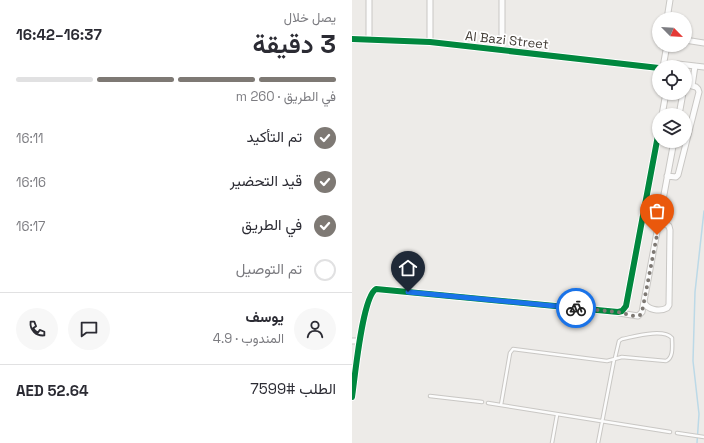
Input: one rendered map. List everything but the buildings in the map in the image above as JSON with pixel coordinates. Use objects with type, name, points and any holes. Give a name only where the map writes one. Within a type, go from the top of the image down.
[{"type":"street","points":[[369,0],[369,40]]},
{"type":"street","points":[[430,0],[430,42]]},
{"type":"street","points":[[502,0],[502,50]]},
{"type":"street","points":[[668,12],[670,0]]},
{"type":"street","name":"Al Bazi Street","points":[[352,39],[430,42],[652,67]]},
{"type":"street","points":[[692,41],[704,43]]},
{"type":"street","points":[[692,66],[704,68]]},
{"type":"street","points":[[667,176],[674,177],[678,175],[698,92],[697,88],[692,86],[695,66]]},
{"type":"street","points":[[618,312],[622,311],[626,306],[656,148]]},
{"type":"street","points":[[352,397],[359,341],[371,294],[378,288],[618,312],[638,316],[642,312],[673,148]]},
{"type":"street","points":[[644,301],[646,306],[650,309],[664,310],[668,308],[669,305],[670,230],[668,226],[659,222]]},
{"type":"street","points":[[352,340],[359,341]]},
{"type":"lane","points":[[501,406],[510,352],[513,349],[607,361],[615,358],[622,357],[667,361],[671,358],[672,338],[669,335],[651,334],[622,339],[619,341],[615,358],[602,421],[598,443]]},
{"type":"lane","points":[[430,396],[482,402]]},
{"type":"lane","points":[[488,403],[670,432]]},
{"type":"lane","points":[[552,443],[557,415]]},
{"type":"lane","points":[[677,433],[704,437]]},
{"type":"waterway","points":[[697,443],[699,414],[693,361],[695,292],[704,211]]},
{"type":"cycle path","points":[[352,39],[430,42],[652,67]]},
{"type":"cycle path","points":[[352,397],[363,322],[371,295],[376,289],[618,312],[622,311],[626,306],[656,148]]},
{"type":"way so far","points":[[576,308],[618,312],[634,316],[640,315],[642,312],[657,235]]},
{"type":"route","points":[[408,292],[576,308]]}]
